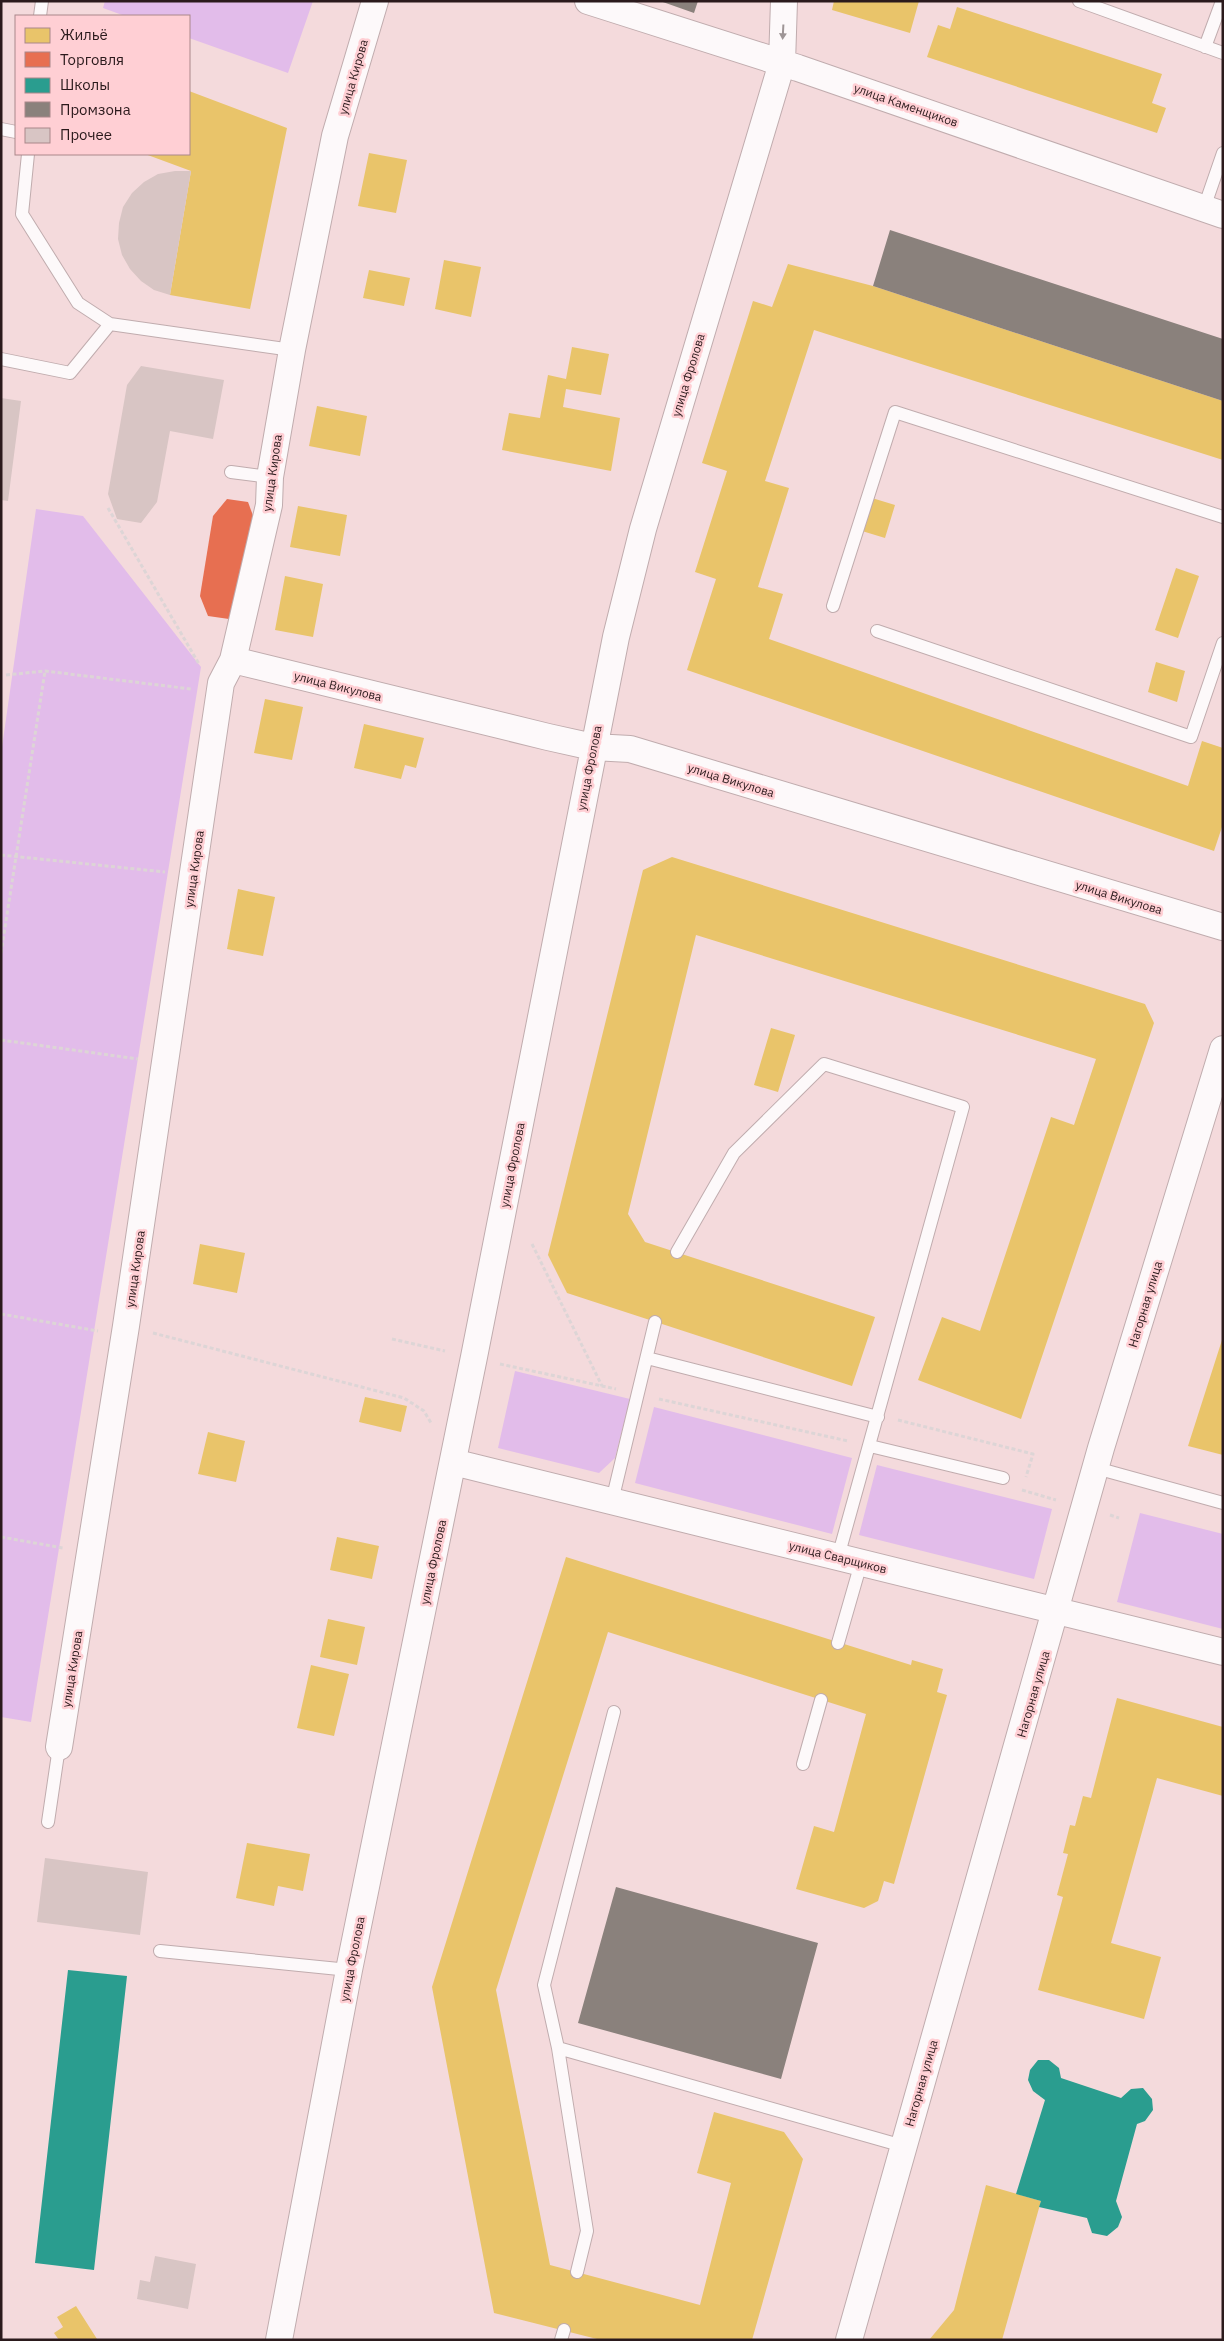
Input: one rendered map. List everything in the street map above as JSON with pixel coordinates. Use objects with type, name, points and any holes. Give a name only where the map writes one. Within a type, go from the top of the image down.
[{"type":"street","name":"улица Кирова","points":[[60,1747],[116,1330],[221,683],[233,660],[269,505],[270,477],[292,350],[336,136],[375,1]]},
{"type":"street","name":"улица Каменщиков","points":[[588,1],[782,63],[1213,212]]},
{"type":"street","name":"улица Фролова","points":[[279,2340],[349,1970],[453,1462],[616,637],[643,529],[782,63],[784,1]]},
{"type":"street","name":"улица Викулова","points":[[233,660],[593,747],[630,749],[1223,927]]},
{"type":"street","name":"Нагорная улица","points":[[849,2340],[1096,1468],[1223,1049]]},
{"type":"street","name":"улица Сварщиков","points":[[453,1462],[1223,1652]]},
{"type":"lane","points":[[40,15],[42,1]]},
{"type":"lane","points":[[1079,1],[1223,53]]},
{"type":"lane","points":[[1206,47],[1222,1]]},
{"type":"lane","points":[[1,129],[15,132]]},
{"type":"lane","points":[[1213,212],[1223,154]]},
{"type":"lane","points":[[28,155],[22,214],[78,303],[110,324],[292,350]]},
{"type":"lane","points":[[1,359],[70,373],[110,324]]},
{"type":"lane","points":[[833,606],[895,412],[1223,517]]},
{"type":"lane","points":[[231,472],[270,477]]},
{"type":"lane","points":[[877,631],[1191,737],[1223,643]]},
{"type":"lane","points":[[677,1252],[734,1153],[824,1064],[963,1107],[870,1446],[838,1643]]},
{"type":"lane","points":[[612,1502],[648,1358],[655,1322]]},
{"type":"lane","points":[[648,1358],[878,1417]]},
{"type":"lane","points":[[870,1446],[1003,1478]]},
{"type":"lane","points":[[1096,1468],[1223,1503]]},
{"type":"lane","points":[[803,1764],[821,1700]]},
{"type":"lane","points":[[578,2272],[587,2232],[558,2048],[544,1986],[614,1712]]},
{"type":"lane","points":[[48,1822],[60,1747]]},
{"type":"lane","points":[[160,1951],[349,1970]]},
{"type":"lane","points":[[558,2048],[903,2146]]},
{"type":"path","points":[[108,508],[203,672]]},
{"type":"path","points":[[1,953],[45,671]]},
{"type":"path","points":[[6,675],[45,671],[197,690]]},
{"type":"path","points":[[1,855],[16,855],[168,872]]},
{"type":"path","points":[[1,1040],[148,1060]]},
{"type":"path","points":[[532,1244],[603,1386]]},
{"type":"path","points":[[1,1314],[116,1330],[298,1370],[404,1398],[424,1411],[453,1462]]},
{"type":"path","points":[[392,1339],[870,1446],[896,1419],[1033,1454],[1022,1490],[1119,1518]]},
{"type":"path","points":[[1,1537],[71,1549]]},
{"type":"shaded area","points":[[105,1],[313,1],[288,73],[190,38],[190,15],[122,15],[103,8]]},
{"type":"shaded area","points":[[36,509],[83,516],[201,667],[31,1722],[1,1717],[1,754]]},
{"type":"shaded area","points":[[515,1371],[630,1399],[615,1458],[599,1473],[498,1448]]},
{"type":"shaded area","points":[[654,1407],[852,1458],[832,1534],[635,1483]]},
{"type":"shaded area","points":[[877,1465],[1052,1509],[1034,1579],[859,1535]]},
{"type":"shaded area","points":[[1140,1513],[1223,1534],[1223,1629],[1117,1602]]},
{"type":"building: Жильё","points":[[834,1],[919,1],[910,33],[832,10]]},
{"type":"building: Жильё","points":[[957,7],[1162,74],[1152,103],[1166,108],[1157,133],[927,57],[938,25],[950,29]]},
{"type":"building: Жильё","points":[[190,91],[287,128],[250,309],[170,295],[191,171],[148,155],[190,155]]},
{"type":"building: Жильё","points":[[369,153],[407,160],[396,213],[358,206]]},
{"type":"building: Жильё","points":[[444,260],[481,267],[471,317],[435,309]]},
{"type":"building: Жильё","points":[[788,264],[873,286],[1223,401],[1223,460],[814,330],[765,481],[789,488],[758,587],[783,594],[769,639],[1188,786],[1202,741],[1223,748],[1223,824],[1214,851],[687,670],[716,579],[695,572],[727,471],[702,463],[753,301],[772,307]]},
{"type":"building: Жильё","points":[[369,270],[410,278],[404,306],[363,298]]},
{"type":"building: Жильё","points":[[572,347],[609,354],[601,395],[566,389],[563,407],[620,418],[611,471],[502,450],[509,413],[540,418],[548,375],[566,379]]},
{"type":"building: Жильё","points":[[317,406],[367,416],[360,456],[309,446]]},
{"type":"building: Жильё","points":[[872,498],[895,505],[885,538],[862,531]]},
{"type":"building: Жильё","points":[[298,506],[347,515],[340,556],[290,547]]},
{"type":"building: Жильё","points":[[1176,568],[1199,576],[1178,638],[1155,630]]},
{"type":"building: Жильё","points":[[285,576],[323,584],[313,637],[275,630]]},
{"type":"building: Жильё","points":[[1156,662],[1185,671],[1177,702],[1148,692]]},
{"type":"building: Жильё","points":[[265,699],[303,707],[292,760],[254,753]]},
{"type":"building: Жильё","points":[[364,724],[424,738],[416,768],[405,765],[401,779],[354,768]]},
{"type":"building: Жильё","points":[[672,857],[1145,1004],[1154,1023],[1021,1419],[918,1380],[942,1317],[980,1331],[1051,1117],[1074,1125],[1096,1059],[696,935],[628,1214],[645,1242],[875,1317],[852,1386],[567,1293],[548,1255],[643,870]]},
{"type":"building: Жильё","points":[[238,889],[275,897],[263,956],[227,949]]},
{"type":"building: Жильё","points":[[771,1028],[795,1035],[778,1092],[754,1085]]},
{"type":"building: Жильё","points":[[200,1244],[245,1253],[237,1293],[193,1284]]},
{"type":"building: Жильё","points":[[1223,1340],[1223,1455],[1188,1446]]},
{"type":"building: Жильё","points":[[365,1397],[407,1406],[401,1432],[359,1422]]},
{"type":"building: Жильё","points":[[208,1432],[245,1441],[236,1482],[198,1474]]},
{"type":"building: Жильё","points":[[337,1537],[379,1546],[372,1579],[330,1570]]},
{"type":"building: Жильё","points":[[566,1557],[911,1665],[912,1660],[943,1669],[937,1692],[947,1695],[894,1884],[884,1881],[878,1901],[864,1908],[796,1889],[814,1826],[834,1832],[866,1714],[608,1632],[496,1990],[550,2265],[700,2305],[731,2183],[697,2173],[714,2112],[784,2132],[803,2159],[752,2340],[601,2340],[494,2313],[432,1987]]},
{"type":"building: Жильё","points":[[328,1619],[365,1627],[357,1665],[320,1657]]},
{"type":"building: Жильё","points":[[311,1665],[349,1674],[334,1736],[297,1728]]},
{"type":"building: Жильё","points":[[1117,1698],[1223,1727],[1223,1796],[1157,1778],[1111,1943],[1161,1957],[1144,2019],[1038,1990],[1063,1897],[1057,1895],[1068,1854],[1063,1853],[1070,1825],[1075,1826],[1083,1796],[1091,1798]]},
{"type":"building: Жильё","points":[[247,1843],[310,1854],[303,1891],[278,1886],[274,1906],[236,1898]]},
{"type":"building: Жильё","points":[[986,2185],[1041,2201],[1002,2340],[929,2340],[954,2310]]},
{"type":"building: Жильё","points":[[76,2306],[96,2340],[59,2340],[54,2333],[63,2327],[57,2317]]},
{"type":"building: Торговля","points":[[227,499],[248,502],[255,521],[241,604],[229,619],[208,616],[200,596],[213,516]]},
{"type":"building: Школы","points":[[68,1970],[127,1976],[94,2270],[35,2263]]},
{"type":"building: Школы","points":[[1038,2060],[1049,2060],[1059,2068],[1061,2078],[1121,2098],[1131,2089],[1143,2088],[1152,2099],[1153,2110],[1145,2121],[1137,2124],[1116,2201],[1122,2217],[1118,2227],[1107,2236],[1092,2233],[1087,2218],[1039,2207],[1041,2201],[1016,2194],[1045,2100],[1033,2091],[1028,2080],[1030,2070]]},
{"type":"building: Промзона","points":[[660,1],[698,1],[694,13]]},
{"type":"building: Промзона","points":[[890,230],[1223,339],[1223,401],[873,286]]},
{"type":"building: Промзона","points":[[616,1887],[818,1943],[781,2079],[578,2023]]},
{"type":"building: Прочее","points":[[191,171],[170,295],[154,290],[141,281],[130,269],[122,255],[118,239],[123,207],[132,193],[144,182],[158,174]]},
{"type":"building: Прочее","points":[[141,366],[224,380],[213,439],[170,431],[157,502],[141,523],[117,519],[108,494],[127,385]]},
{"type":"building: Прочее","points":[[1,398],[21,401],[8,501],[1,500]]},
{"type":"building: Прочее","points":[[45,1858],[148,1872],[140,1935],[37,1922]]},
{"type":"building: Прочее","points":[[155,2256],[196,2264],[188,2309],[137,2299],[140,2280],[150,2282]]}]
